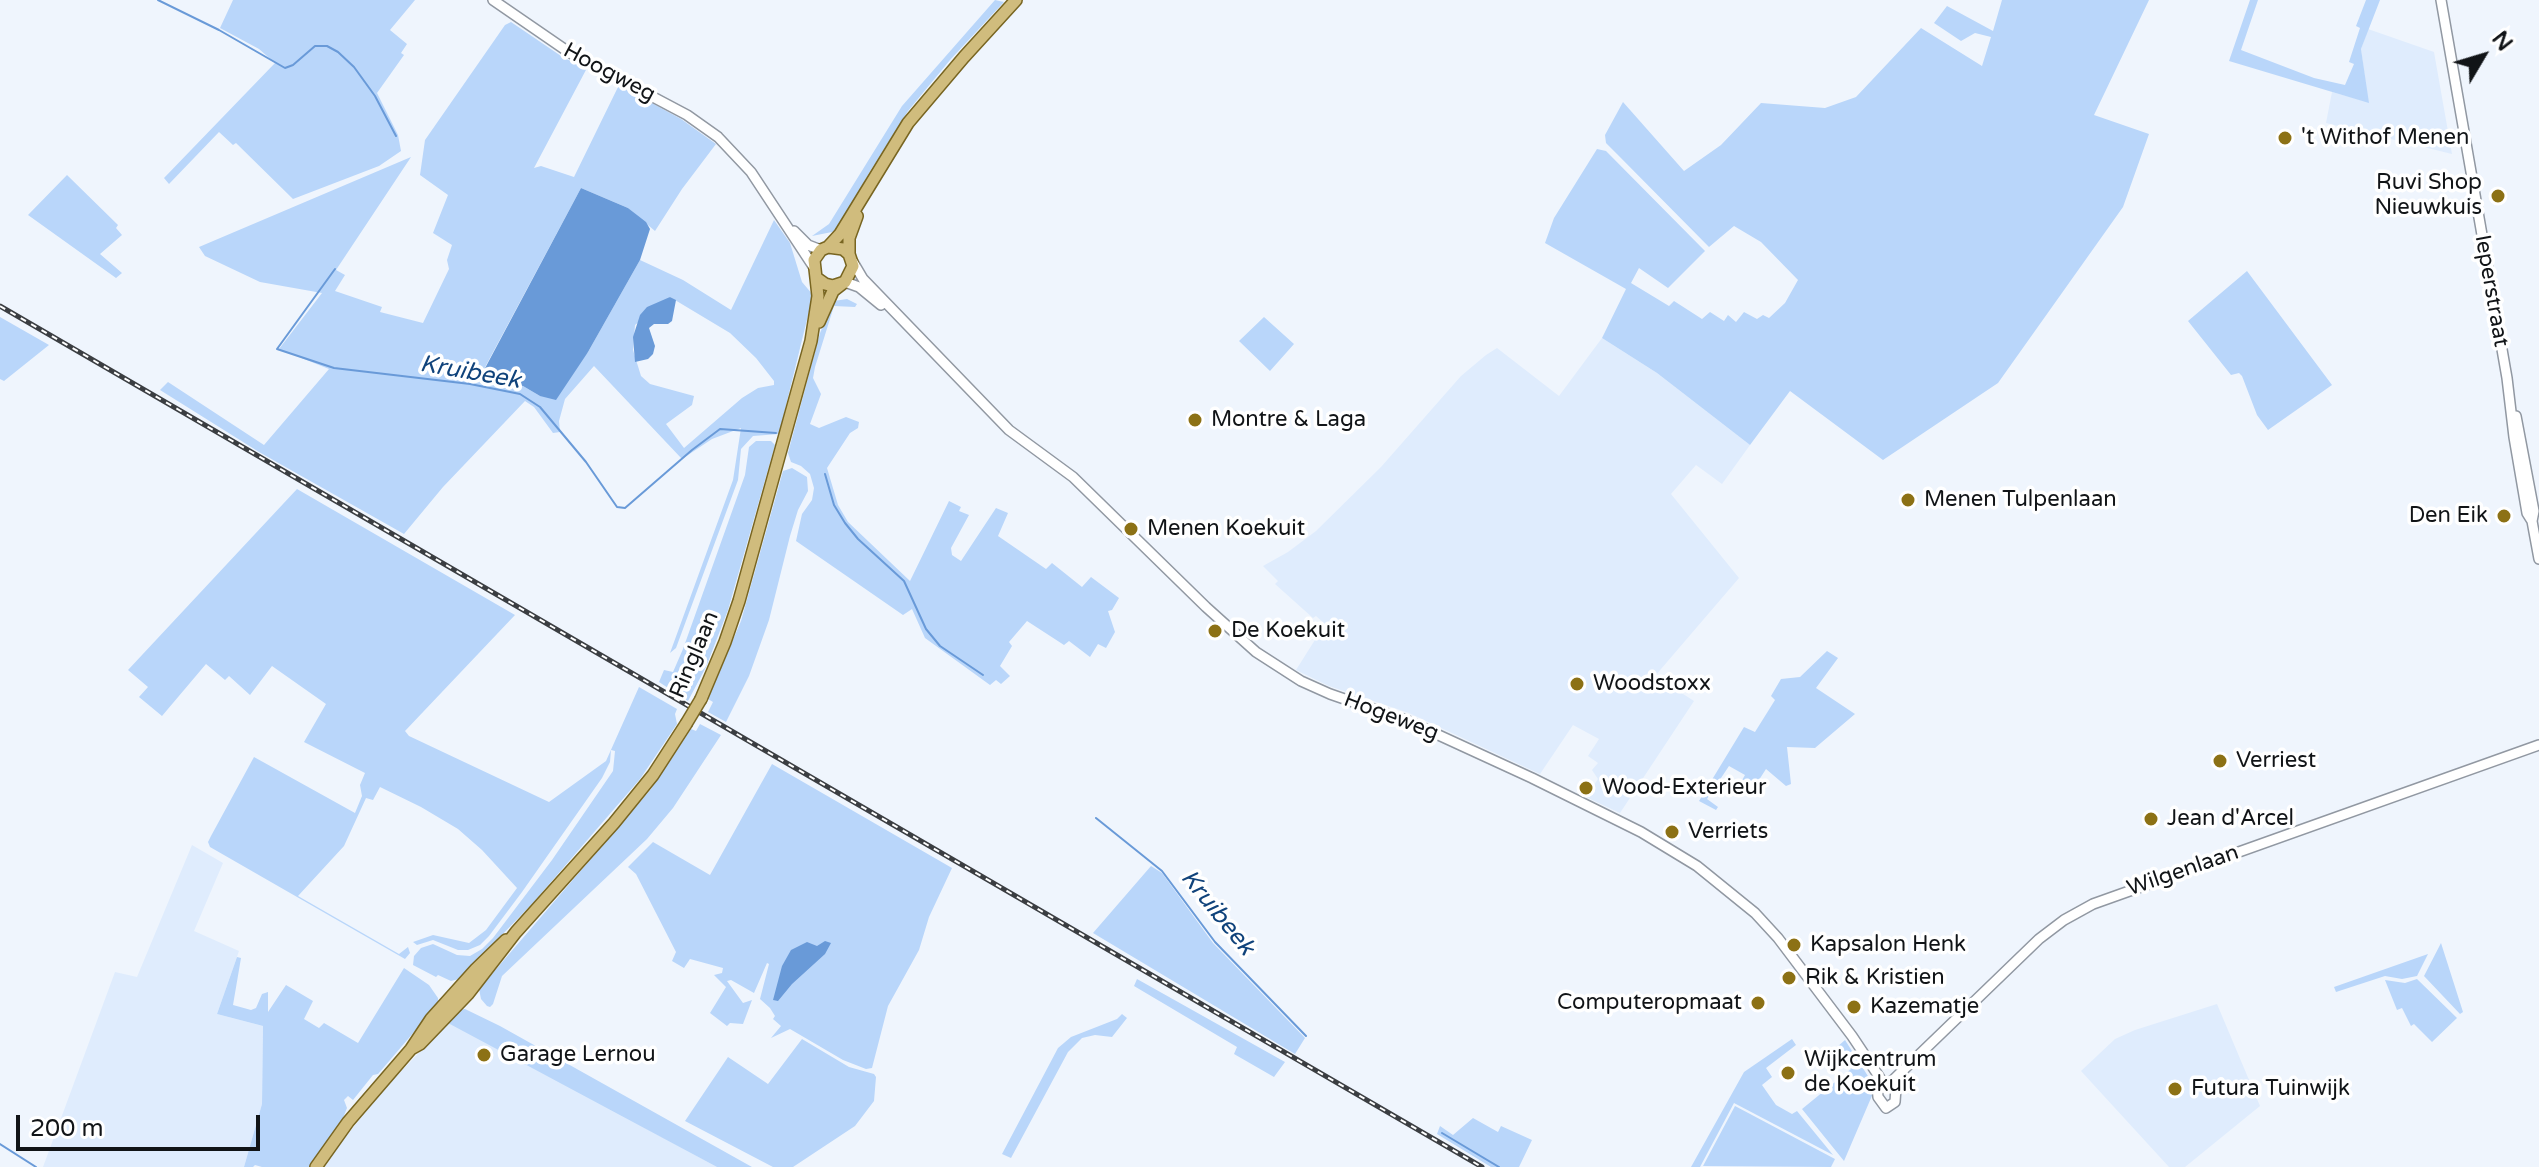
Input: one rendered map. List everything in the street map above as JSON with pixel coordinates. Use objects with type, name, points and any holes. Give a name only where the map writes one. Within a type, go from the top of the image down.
[{"type":"main road","name":"Ringlaan","points":[[316,1167],[348,1122],[411,1049],[420,1033],[457,989],[516,932],[614,823],[653,775],[701,699],[739,601],[811,341],[817,311],[818,279],[813,266],[825,248],[840,234],[920,107],[1016,0]]},
{"type":"main road","name":"Ringlaan","points":[[811,341],[829,300],[852,272],[849,238],[865,192]]},
{"type":"main road","points":[[825,248],[843,249],[850,257]]},
{"type":"main road","points":[[818,279],[833,286],[844,283]]},
{"type":"street","name":"Hoogweg","points":[[493,0],[570,53],[687,115],[727,145],[751,172],[785,223]]},
{"type":"street","name":"Ieperstraat","points":[[2441,0],[2507,378],[2524,499],[2532,521],[2539,559]]},
{"type":"street","points":[[785,223],[808,245],[825,248]]},
{"type":"street","points":[[785,223],[813,266]]},
{"type":"street","name":"Hogeweg","points":[[850,257],[863,279],[1009,430],[1073,477],[1206,607],[1272,664],[1330,694],[1408,721],[1532,778],[1667,846],[1755,913],[1791,953],[1880,1078],[1878,1097],[1886,1108],[1895,1102],[1893,1080]]},
{"type":"street","name":"Hogeweg","points":[[844,283],[859,287],[912,330]]},
{"type":"street","name":"Wilgenlaan","points":[[1893,1080],[2039,939],[2093,904],[2539,747]]},
{"type":"street","points":[[1880,1078],[1889,1076],[1893,1080]]},
{"type":"shaded area","points":[[233,0],[415,0],[390,30],[407,44],[401,53],[404,55],[377,93],[398,135],[401,151],[379,166],[293,199],[236,143],[233,145],[219,132],[169,184],[164,178],[275,63],[259,49],[220,28]]},
{"type":"shaded area","points":[[995,0],[1004,2],[908,111],[837,231],[812,236],[829,224],[902,106]]},
{"type":"shaded area","points":[[2002,0],[2149,0],[2094,115],[2149,134],[2123,207],[1998,383],[1883,460],[1790,391],[1750,445],[1657,373],[1602,338],[1626,289],[1545,243],[1554,218],[1597,149],[1606,151],[1705,251],[1668,288],[1639,268],[1631,283],[1669,306],[1674,301],[1702,319],[1710,312],[1724,321],[1728,315],[1736,322],[1744,312],[1757,319],[1763,315],[1769,318],[1785,303],[1798,280],[1761,242],[1734,226],[1709,247],[1606,143],[1605,135],[1623,102],[1684,171],[1721,145],[1761,103],[1825,108],[1856,97],[1921,28],[1982,66],[1991,37],[1975,33],[1961,41],[1934,23],[1947,6],[1993,31]]},
{"type":"shaded area","points":[[2250,0],[2258,0],[2241,50],[2314,78],[2345,85],[2354,64],[2349,62],[2360,28],[2356,26],[2366,0],[2380,0],[2361,49],[2369,103],[2229,61]]},
{"type":"shaded area","points":[[511,22],[564,58],[587,68],[534,168],[541,166],[574,177],[619,85],[681,119],[716,144],[655,231],[628,208],[581,188],[484,369],[489,379],[523,386],[540,396],[588,352],[640,260],[683,280],[731,310],[774,220],[790,243],[802,282],[813,295],[779,434],[753,436],[741,449],[738,480],[676,648],[670,653],[733,480],[741,428],[712,439],[682,459],[594,366],[565,399],[559,421],[560,432],[553,433],[534,407],[525,401],[443,487],[404,534],[259,452],[160,390],[168,382],[264,445],[329,369],[279,349],[322,293],[260,282],[205,256],[199,247],[411,157],[336,270],[345,275],[335,291],[382,307],[380,312],[423,323],[449,269],[447,260],[452,245],[433,233],[448,195],[420,175],[425,140],[505,25]],"holes":[[[670,297],[730,333],[756,358],[774,385],[758,388],[742,398],[684,448],[666,424],[692,405],[694,396],[650,384],[641,376],[633,350],[635,325]]]},
{"type":"shaded area","points":[[2368,29],[2434,52],[2452,154],[2326,123],[2332,92],[2368,102],[2361,49]]},
{"type":"shaded area","points":[[67,175],[118,225],[116,228],[122,235],[100,254],[122,273],[116,278],[28,215]]},
{"type":"shaded area","points":[[2247,271],[2332,385],[2268,430],[2257,415],[2242,376],[2239,373],[2231,375],[2188,321]]},
{"type":"shaded area","points":[[847,299],[857,304],[855,307],[834,306],[815,367],[813,378],[821,394],[810,424],[819,428],[846,417],[859,422],[858,428],[850,433],[827,468],[838,505],[848,522],[910,581],[949,501],[961,507],[959,511],[969,515],[951,548],[952,555],[961,561],[996,508],[1008,513],[998,536],[1046,569],[1052,563],[1082,587],[1091,577],[1119,598],[1112,610],[1108,611],[1115,632],[1106,648],[1098,644],[1090,657],[1069,641],[1064,645],[1027,621],[1009,642],[1012,646],[1000,666],[1010,676],[1001,684],[996,680],[990,685],[925,638],[912,609],[903,615],[796,541],[802,514],[812,500],[814,488],[810,474],[791,462],[788,453],[820,333],[834,301]]},
{"type":"shaded area","points":[[0,317],[49,345],[4,381],[0,379]]},
{"type":"shaded area","points":[[1264,317],[1294,344],[1270,371],[1239,341]]},
{"type":"shaded area","points":[[1602,338],[1657,373],[1750,445],[1722,484],[1696,465],[1671,494],[1739,578],[1655,676],[1694,701],[1620,813],[1586,797],[1598,779],[1592,770],[1598,763],[1588,756],[1599,739],[1573,725],[1540,774],[1409,713],[1329,686],[1296,670],[1325,624],[1316,616],[1313,618],[1275,584],[1278,581],[1263,566],[1316,531],[1381,467],[1461,376],[1486,355],[1497,348],[1559,396]]},
{"type":"shaded area","points":[[756,441],[771,441],[775,445],[728,610],[706,667],[688,701],[659,682],[664,670],[673,672],[683,649],[745,475],[749,447]]},
{"type":"shaded area","points":[[792,468],[807,477],[808,491],[790,536],[769,620],[749,676],[726,722],[708,712],[713,702],[708,699],[741,621],[783,471]]},
{"type":"shaded area","points":[[297,489],[515,615],[405,731],[409,736],[549,802],[606,761],[639,687],[677,709],[677,724],[640,779],[532,904],[459,979],[451,981],[438,975],[436,977],[413,965],[414,956],[421,948],[433,944],[457,955],[470,956],[493,938],[613,771],[615,751],[611,750],[610,762],[602,778],[522,892],[489,936],[480,945],[468,950],[458,950],[433,940],[417,945],[413,942],[433,935],[469,943],[486,930],[517,888],[458,829],[380,787],[373,800],[366,798],[344,846],[298,896],[399,954],[408,947],[410,953],[405,959],[210,847],[208,842],[254,757],[355,813],[362,796],[360,785],[365,773],[304,742],[326,704],[272,666],[250,695],[229,676],[225,680],[206,664],[162,716],[139,697],[148,687],[128,670]]},
{"type":"shaded area","points":[[1827,651],[1838,658],[1816,688],[1855,714],[1815,748],[1787,747],[1791,784],[1786,786],[1766,769],[1748,797],[1736,791],[1745,775],[1729,766],[1707,799],[1718,807],[1716,810],[1699,801],[1744,727],[1755,732],[1775,700],[1771,696],[1781,679],[1800,677]]},
{"type":"shaded area","points":[[700,724],[721,735],[673,808],[647,839],[502,976],[493,1004],[487,1006],[481,999],[479,989],[651,789],[691,729],[696,731]]},
{"type":"shaded area","points":[[772,764],[952,868],[929,917],[919,950],[888,1006],[872,1068],[866,1069],[843,1060],[790,1029],[771,1038],[781,1026],[760,999],[767,963],[754,993],[731,980],[727,981],[743,1003],[752,1000],[743,1024],[730,1023],[727,1026],[710,1013],[726,987],[714,975],[722,973],[723,968],[690,959],[684,968],[672,961],[676,952],[636,874],[628,867],[653,842],[710,875]]},
{"type":"shaded area","points":[[192,845],[223,863],[194,931],[239,951],[217,1014],[263,1026],[262,1104],[244,1167],[43,1167],[115,972],[137,977]]},
{"type":"shaded area","points":[[1151,866],[1162,873],[1213,943],[1305,1038],[1295,1054],[1093,933]]},
{"type":"shaded area","points":[[2441,943],[2463,1012],[2460,1014],[2424,976]]},
{"type":"shaded area","points":[[2428,954],[2417,976],[2402,979],[2385,976],[2336,992],[2334,987]]},
{"type":"shaded area","points":[[237,957],[241,958],[233,1005],[251,1010],[256,1008],[262,994],[268,992],[268,1012],[286,985],[313,1001],[304,1019],[319,1028],[324,1023],[358,1043],[404,968],[429,985],[438,998],[438,1004],[378,1074],[373,1075],[353,1100],[348,1096],[344,1100],[347,1108],[343,1118],[309,1167],[244,1167],[262,1104],[263,1026],[217,1014]]},
{"type":"shaded area","points":[[1137,979],[1285,1062],[1274,1077],[1234,1054],[1237,1047],[1134,986]]},
{"type":"shaded area","points":[[2417,979],[2457,1018],[2432,1042],[2414,1024],[2411,1026],[2402,1008],[2397,1010],[2385,980],[2405,983]]},
{"type":"shaded area","name":"Futura Tuinwijk","points":[[2217,1004],[2260,1106],[2185,1167],[2169,1167],[2081,1071],[2115,1039]]},
{"type":"shaded area","points":[[465,1009],[752,1167],[717,1167],[448,1023],[458,1010]]},
{"type":"shaded area","points":[[1122,1014],[1127,1018],[1112,1037],[1095,1035],[1082,1038],[1068,1052],[1011,1158],[1002,1154],[1058,1048],[1071,1037],[1117,1019]]},
{"type":"shaded area","points":[[448,1023],[717,1167],[325,1167],[386,1087]]},
{"type":"shaded area","points":[[802,1039],[849,1067],[876,1077],[874,1101],[855,1126],[793,1167],[773,1167],[685,1121],[728,1057],[768,1084]]},
{"type":"shaded area","points":[[1792,1039],[1796,1045],[1766,1068],[1772,1077],[1762,1085],[1776,1105],[1792,1114],[1797,1111],[1833,1155],[1734,1103],[1700,1167],[1691,1167],[1744,1072]]},
{"type":"shaded area","points":[[1845,1040],[1873,1084],[1874,1091],[1844,1161],[1802,1109],[1851,1069],[1837,1047]]},
{"type":"shaded area","points":[[1735,1106],[1835,1159],[1831,1167],[1703,1166]]},
{"type":"shaded area","points":[[1473,1118],[1498,1132],[1501,1126],[1532,1140],[1519,1167],[1491,1167],[1437,1134],[1440,1126],[1453,1135]]},
{"type":"water","points":[[581,188],[628,208],[650,229],[640,260],[588,352],[556,400],[540,396],[523,386],[489,379],[483,372]]},
{"type":"water","points":[[670,297],[676,300],[672,321],[649,328],[655,346],[653,354],[648,359],[635,362],[633,337],[640,315],[647,307]]},
{"type":"water","points":[[825,941],[831,943],[825,954],[778,1001],[773,1000],[782,966],[791,950],[807,942],[817,946]]},
{"type":"waterway","name":"Kruibeek","points":[[158,0],[285,68],[315,46],[327,46],[338,52],[354,67],[375,96],[396,136]]},
{"type":"waterway","name":"Kruibeek","points":[[335,269],[277,349],[334,368],[470,384],[520,394],[540,407],[586,462],[617,507],[625,508],[720,429],[776,433]]},
{"type":"waterway","name":"Kruibeek","points":[[825,474],[834,505],[845,523],[904,581],[926,629],[940,646],[983,675]]},
{"type":"waterway","name":"Kruibeek","points":[[1096,818],[1162,871],[1215,942],[1306,1036]]},
{"type":"waterway","name":"Kruibeek","points":[[1442,1133],[1499,1167]]},
{"type":"waterway","points":[[0,1144],[36,1167]]},
{"type":"railway","points":[[0,306],[1482,1167]]},
{"type":"place","name":"'t Withof Menen","points":[[2285,138]]},
{"type":"place","name":"Ruvi Shop Nieuwkuis","points":[[2498,196]]},
{"type":"place","name":"Montre & Laga","points":[[1195,420]]},
{"type":"place","name":"Menen Tulpenlaan","points":[[1908,500]]},
{"type":"place","name":"Den Eik","points":[[2504,516]]},
{"type":"place","name":"Menen Koekuit","points":[[1131,529]]},
{"type":"place","name":"De Koekuit","points":[[1215,631]]},
{"type":"place","name":"Woodstoxx","points":[[1577,684]]},
{"type":"place","name":"Verriest","points":[[2220,761]]},
{"type":"place","name":"Wood-Exterieur","points":[[1586,788]]},
{"type":"place","name":"Jean d'Arcel","points":[[2151,819]]},
{"type":"place","name":"Verriets","points":[[1672,832]]},
{"type":"place","name":"Kapsalon Henk","points":[[1794,945]]},
{"type":"place","name":"Rik & Kristien","points":[[1789,978]]},
{"type":"place","name":"Computeropmaat","points":[[1758,1003]]},
{"type":"place","name":"Kazematje","points":[[1854,1007]]},
{"type":"place","name":"Garage Lernou","points":[[484,1055]]},
{"type":"place","name":"Wijkcentrum de Koekuit","points":[[1788,1073]]},
{"type":"place","name":"Futura Tuinwijk","points":[[2175,1089]]}]
